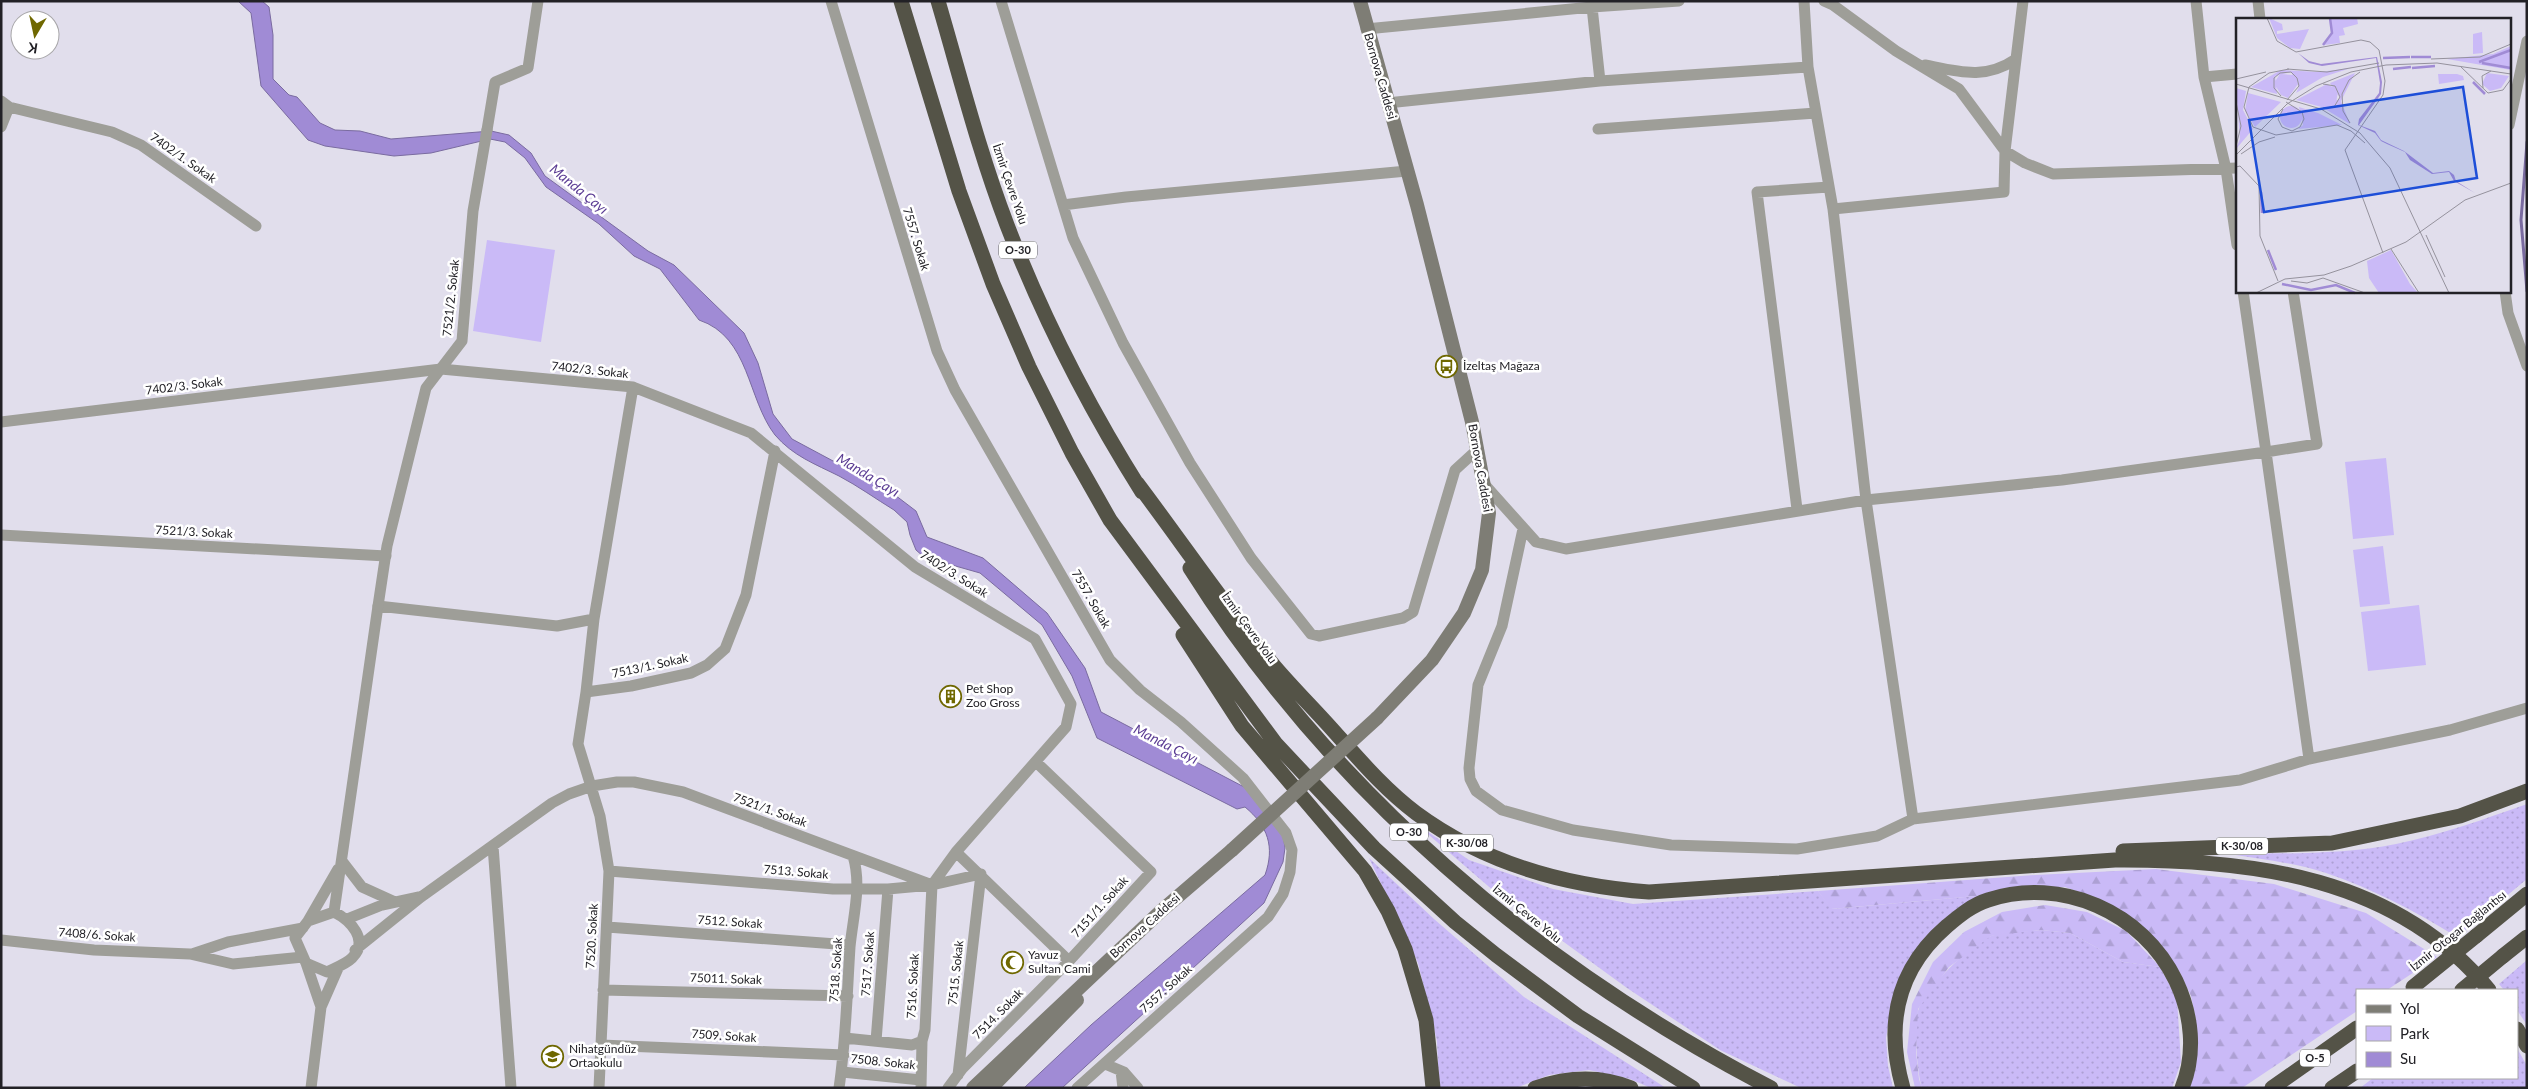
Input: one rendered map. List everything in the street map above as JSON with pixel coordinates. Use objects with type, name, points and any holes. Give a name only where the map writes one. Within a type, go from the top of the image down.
[{"type":"highway","name":"O-30","points":[[901,1],[959,191],[994,284],[1029,367],[1072,454],[1110,520],[1276,744],[1374,848],[1455,922],[1496,955],[1578,1016],[1693,1088]]},
{"type":"highway","name":"İzmir Çevre Yolu","points":[[938,1],[987,169],[1008,226],[1078,381],[1136,483],[1216,609],[1281,698],[1370,795],[1428,851],[1507,919],[1564,962],[1631,1008],[1772,1088]]},
{"type":"highway","name":"K-30/08","points":[[1136,483],[1275,666],[1378,780],[1416,813],[1486,853],[1520,868],[1560,880],[1605,889],[1649,892],[1951,873],[2115,860],[2169,860],[2252,867],[2301,876],[2377,903],[2411,922],[2470,966],[2489,989]]},
{"type":"highway","points":[[1110,520],[1242,726],[1365,872],[1388,911],[1405,949],[1426,1020],[1433,1088]]},
{"type":"highway","name":"K-30/08","points":[[1951,873],[2131,850],[2332,842],[2460,816],[2527,791]]},
{"type":"highway","points":[[1903,1088],[1895,1051],[1895,1021],[1898,999],[1906,978],[1919,957],[1935,936],[1961,914],[1987,900],[2016,894],[2039,892],[2059,893],[2104,908],[2133,926],[2160,954],[2184,999],[2189,1018],[2190,1055],[2182,1088]]},
{"type":"highway","name":"İzmir Otogar Bağlantısı","points":[[2411,989],[2527,894]]},
{"type":"highway","points":[[2463,989],[2502,956],[2527,938]]},
{"type":"highway","name":"O-5","points":[[2272,1088],[2356,1029]]},
{"type":"highway","points":[[2518,1031],[2527,1046]]},
{"type":"highway","name":"O-5","points":[[2332,1088],[2356,1071]]},
{"type":"highway","points":[[1536,1088],[1574,1078],[1600,1079],[1631,1088]]},
{"type":"main road","name":"Bornova Caddesi","points":[[973,1088],[1146,924],[1232,850],[1377,718],[1432,660],[1464,613],[1482,570],[1489,513],[1478,449],[1407,171],[1366,29],[1360,1]]},
{"type":"main road","name":"Bornova Caddesi","points":[[992,1088],[1040,1037],[1232,850]]},
{"type":"street","name":"7521/2. Sokak","points":[[334,912],[386,556],[426,388],[462,341],[473,210],[495,82],[528,68],[538,1]]},
{"type":"street","name":"7557. Sokak","points":[[831,1],[936,351],[955,390],[1110,660],[1140,690],[1243,778],[1286,833],[1292,850],[1290,872],[1283,894],[1268,917],[1077,1088]]},
{"type":"street","points":[[1001,1],[1074,238],[1123,343],[1190,464],[1251,558],[1311,634],[1319,636],[1403,618],[1413,612],[1455,470],[1478,449]]},
{"type":"street","points":[[1366,29],[1592,7],[1679,1]]},
{"type":"street","points":[[1804,1],[1808,67],[1833,210],[1866,500],[1913,819]]},
{"type":"street","points":[[1824,1],[1834,5],[1916,63],[1959,89],[2005,151],[2025,163],[2053,174],[2232,169]]},
{"type":"street","points":[[1833,210],[2004,192],[2005,151],[2023,1]]},
{"type":"street","points":[[2196,1],[2204,77],[2232,169],[2236,229]]},
{"type":"street","points":[[2258,1],[2260,18]]},
{"type":"street","points":[[1592,7],[1600,80]]},
{"type":"street","points":[[2510,115],[2513,86],[2527,42]]},
{"type":"street","points":[[1916,63],[1969,74],[2001,69],[2016,59]]},
{"type":"street","points":[[1387,103],[1600,80],[1808,67]]},
{"type":"street","points":[[2204,77],[2236,74]]},
{"type":"street","points":[[1,127],[5,104]]},
{"type":"street","name":"7402/1. Sokak","points":[[5,104],[112,132],[141,145],[256,226]]},
{"type":"street","points":[[1598,129],[1816,113]]},
{"type":"street","points":[[1063,205],[1138,196],[1407,171]]},
{"type":"street","points":[[1797,509],[1757,192],[1829,187]]},
{"type":"street","points":[[2243,292],[2309,759]]},
{"type":"street","points":[[1484,485],[1536,542],[1566,549],[1797,509],[2062,480],[2317,444],[2293,292]]},
{"type":"street","points":[[2505,292],[2508,312],[2527,366]]},
{"type":"street","name":"7402/3. Sokak","points":[[1,422],[441,369],[632,387],[751,433],[915,567],[1035,639],[1071,704],[1066,728],[1036,762]]},
{"type":"street","points":[[592,786],[578,744],[594,619],[632,387]]},
{"type":"street","name":"7513/1. Sokak","points":[[586,692],[631,686],[691,673],[707,665],[725,649],[746,595],[774,451]]},
{"type":"street","points":[[1523,529],[1502,626],[1478,686],[1469,768],[1470,779],[1476,791],[1502,810],[1573,830],[1671,845],[1797,849],[1877,836],[1913,819],[2240,780],[2309,759],[2450,730],[2527,708]]},
{"type":"street","name":"7521/3. Sokak","points":[[1,535],[386,556]]},
{"type":"street","points":[[378,606],[557,626],[594,619]]},
{"type":"street","points":[[932,885],[956,852],[1036,762]]},
{"type":"street","name":"7151/1. Sokak","points":[[1036,762],[1151,872],[1069,962]]},
{"type":"street","name":"7521/1. Sokak","points":[[356,950],[421,897],[552,803],[569,794],[592,786],[618,782],[634,782],[683,792],[932,885]]},
{"type":"street","name":"7520. Sokak","points":[[592,786],[600,816],[609,871],[599,1088]]},
{"type":"street","points":[[493,846],[511,1088]]},
{"type":"street","points":[[956,852],[1069,962]]},
{"type":"street","name":"7518. Sokak","points":[[839,1088],[844,1055],[850,945],[857,888],[857,870],[853,856]]},
{"type":"street","points":[[322,1007],[295,938],[342,861],[362,887],[396,902]]},
{"type":"street","name":"7513. Sokak","points":[[609,871],[833,889],[888,889],[932,885],[980,874]]},
{"type":"street","name":"7515. Sokak","points":[[958,1074],[980,874]]},
{"type":"street","name":"7516. Sokak","points":[[921,1084],[932,885]]},
{"type":"street","name":"7517. Sokak","points":[[876,1041],[888,889]]},
{"type":"street","points":[[347,919],[396,902],[421,897]]},
{"type":"street","points":[[334,912],[347,919],[356,929],[359,942],[352,958],[328,972],[304,960],[234,964],[190,954],[228,942],[305,924],[334,912]]},
{"type":"street","name":"7512. Sokak","points":[[607,927],[850,945]]},
{"type":"street","name":"7408/6. Sokak","points":[[1,940],[94,950],[190,954]]},
{"type":"street","name":"7514. Sokak","points":[[948,1088],[958,1074],[1069,962]]},
{"type":"street","points":[[311,1088],[322,1007],[339,966]]},
{"type":"street","name":"75011. Sokak","points":[[603,990],[848,996]]},
{"type":"street","points":[[845,1038],[912,1045],[922,1041]]},
{"type":"street","name":"7509. Sokak","points":[[601,1045],[844,1055]]},
{"type":"street","points":[[1105,1064],[1121,1071],[1138,1088]]},
{"type":"street","points":[[1121,1071],[1123,1088]]},
{"type":"street","name":"7508. Sokak","points":[[842,1072],[921,1084]]},
{"type":"green space","points":[[487,240],[555,250],[541,342],[473,331]]},
{"type":"green space","points":[[2386,458],[2394,535],[2353,539],[2345,462]]},
{"type":"green space","points":[[2383,546],[2390,604],[2360,607],[2353,550]]},
{"type":"green space","points":[[2419,605],[2426,665],[2368,671],[2361,612]]},
{"type":"green space","points":[[2527,804],[2527,879],[2457,937],[2393,901],[2343,879],[2302,867],[2229,854],[2313,853],[2376,848],[2446,831]]},
{"type":"green space","points":[[1415,823],[1469,860],[1553,889],[1633,904],[1818,891],[1832,909],[1987,895],[1946,918],[1892,1003],[1886,1038],[1888,1066],[1893,1088],[1801,1088],[1720,1050],[1627,988],[1495,892]]},
{"type":"green space","points":[[1369,858],[1434,919],[1524,997],[1666,1088],[1651,1088],[1630,1079],[1589,1070],[1549,1075],[1516,1088],[1439,1088],[1437,1041],[1418,963]]},
{"type":"green space","points":[[2156,869],[2274,884],[2366,913],[2437,957],[2389,989],[2356,989],[2356,1012],[2242,1088],[2189,1088],[2196,1020],[2191,996],[2179,971],[2096,898],[2065,887],[2031,888],[1987,895],[1831,909],[1818,891],[2035,875]]},
{"type":"green space","points":[[2045,905],[2087,912],[2126,931],[2160,967],[2123,962],[2070,933],[2041,930],[1991,936],[1949,967],[1918,1009],[1916,1052],[1922,1088],[1915,1088],[1907,1052],[1912,1004],[1933,962],[1964,932],[2002,912]]},
{"type":"green space","points":[[2041,930],[2070,933],[2123,962],[2160,967],[2177,999],[2181,1062],[2172,1088],[1922,1088],[1917,1060],[1916,1024],[1919,1008],[1931,989],[1961,957],[1991,936],[2003,933]]},
{"type":"green space","points":[[2527,960],[2527,1025],[2518,1012],[2518,989],[2503,989],[2499,984]]},
{"type":"green space","points":[[2518,1050],[2527,1066],[2527,1088],[2360,1088],[2372,1079],[2518,1079]]},
{"type":"water","points":[[238,1],[262,1],[269,7],[273,35],[273,79],[289,95],[297,97],[320,123],[335,130],[360,131],[391,139],[491,131],[509,135],[531,153],[545,176],[648,251],[674,265],[744,333],[758,363],[773,414],[792,439],[891,492],[916,511],[927,537],[983,558],[1047,613],[1085,668],[1101,712],[1246,788],[1283,834],[1285,848],[1283,862],[1264,903],[1062,1088],[1024,1088],[1091,1025],[1265,875],[1268,865],[1269,846],[1264,829],[1259,822],[1245,807],[1237,809],[1097,738],[1072,676],[1042,625],[980,573],[924,557],[916,550],[907,522],[894,510],[846,480],[789,449],[775,435],[766,420],[746,370],[728,340],[716,328],[699,320],[660,269],[634,256],[599,224],[546,187],[525,158],[505,142],[490,139],[431,153],[394,156],[325,146],[308,140],[261,86],[251,13]]},
{"type":"waterway","points":[[2527,142],[2521,220],[2527,291]]},
{"type":"place","name":"İzeltaş Mağaza","points":[[1447,366]]},
{"type":"place","name":"Pet Shop Zoo Gross","points":[[950,696]]},
{"type":"place","name":"Yavuz Sultan Cami","points":[[1012,962]]},
{"type":"place","name":"Nihatgündüz Ortaokulu","points":[[553,1056]]},
{"type":"water label","name":"Manda Çayı","points":[[579,189]]},
{"type":"water label","name":"Manda Çayı","points":[[868,475]]},
{"type":"water label","name":"Manda Çayı","points":[[1166,744]]}]
